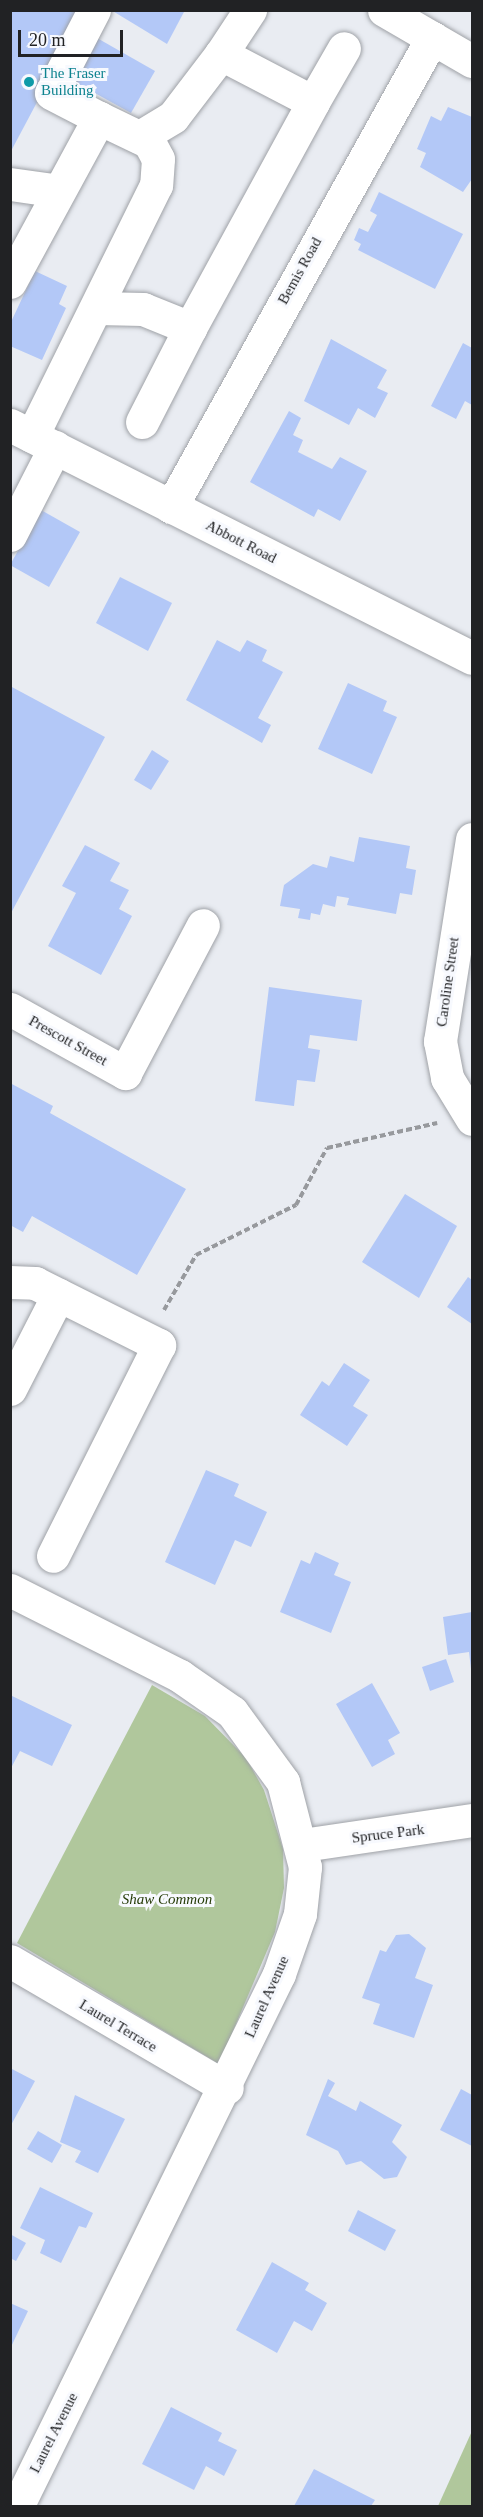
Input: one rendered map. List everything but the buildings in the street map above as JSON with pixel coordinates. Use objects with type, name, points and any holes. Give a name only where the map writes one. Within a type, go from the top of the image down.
[{"type":"street","points":[[10,535],[33,436],[156,185],[158,159],[140,137],[51,93],[94,10]]},
{"type":"street","points":[[140,137],[173,117],[221,54],[250,10]]},
{"type":"street","points":[[384,10],[472,61]]},
{"type":"street","name":"Bemis Road","points":[[171,507],[432,38]]},
{"type":"street","points":[[142,422],[190,328],[344,48]]},
{"type":"street","points":[[221,54],[313,102]]},
{"type":"street","points":[[10,282],[99,118]]},
{"type":"street","points":[[10,184],[59,191]]},
{"type":"street","points":[[97,308],[142,309],[190,328]]},
{"type":"street","name":"Abbott Road","points":[[33,436],[472,658]]},
{"type":"street","name":"Caroline Street","points":[[471,1117],[447,1078],[440,1034],[472,839]]},
{"type":"street","name":"Prescott Street","points":[[10,1009],[125,1073],[203,925]]},
{"type":"street","points":[[10,1282],[28,1280],[159,1346],[53,1556]]},
{"type":"street","points":[[10,1389],[58,1294]]},
{"type":"street","name":"Laurel Avenue","points":[[10,1590],[180,1676],[232,1712],[273,1764],[303,1845],[304,1890],[293,1938],[227,2088],[17,2504]]},
{"type":"street","name":"Spruce Park","points":[[303,1845],[472,1820]]},
{"type":"street","name":"Laurel Terrace","points":[[10,1961],[227,2088]]},
{"type":"path","points":[[147,1339],[196,1255],[296,1205],[327,1148],[471,1117]]},
{"type":"green space","name":"Shaw Common","points":[[152,1685],[205,1716],[246,1758],[264,1790],[283,1849],[284,1888],[275,1932],[219,2064],[17,1943]]},
{"type":"green space","points":[[472,2431],[472,2506],[438,2506]]},
{"type":"place","name":"The Fraser Building","points":[[29,82]]}]
